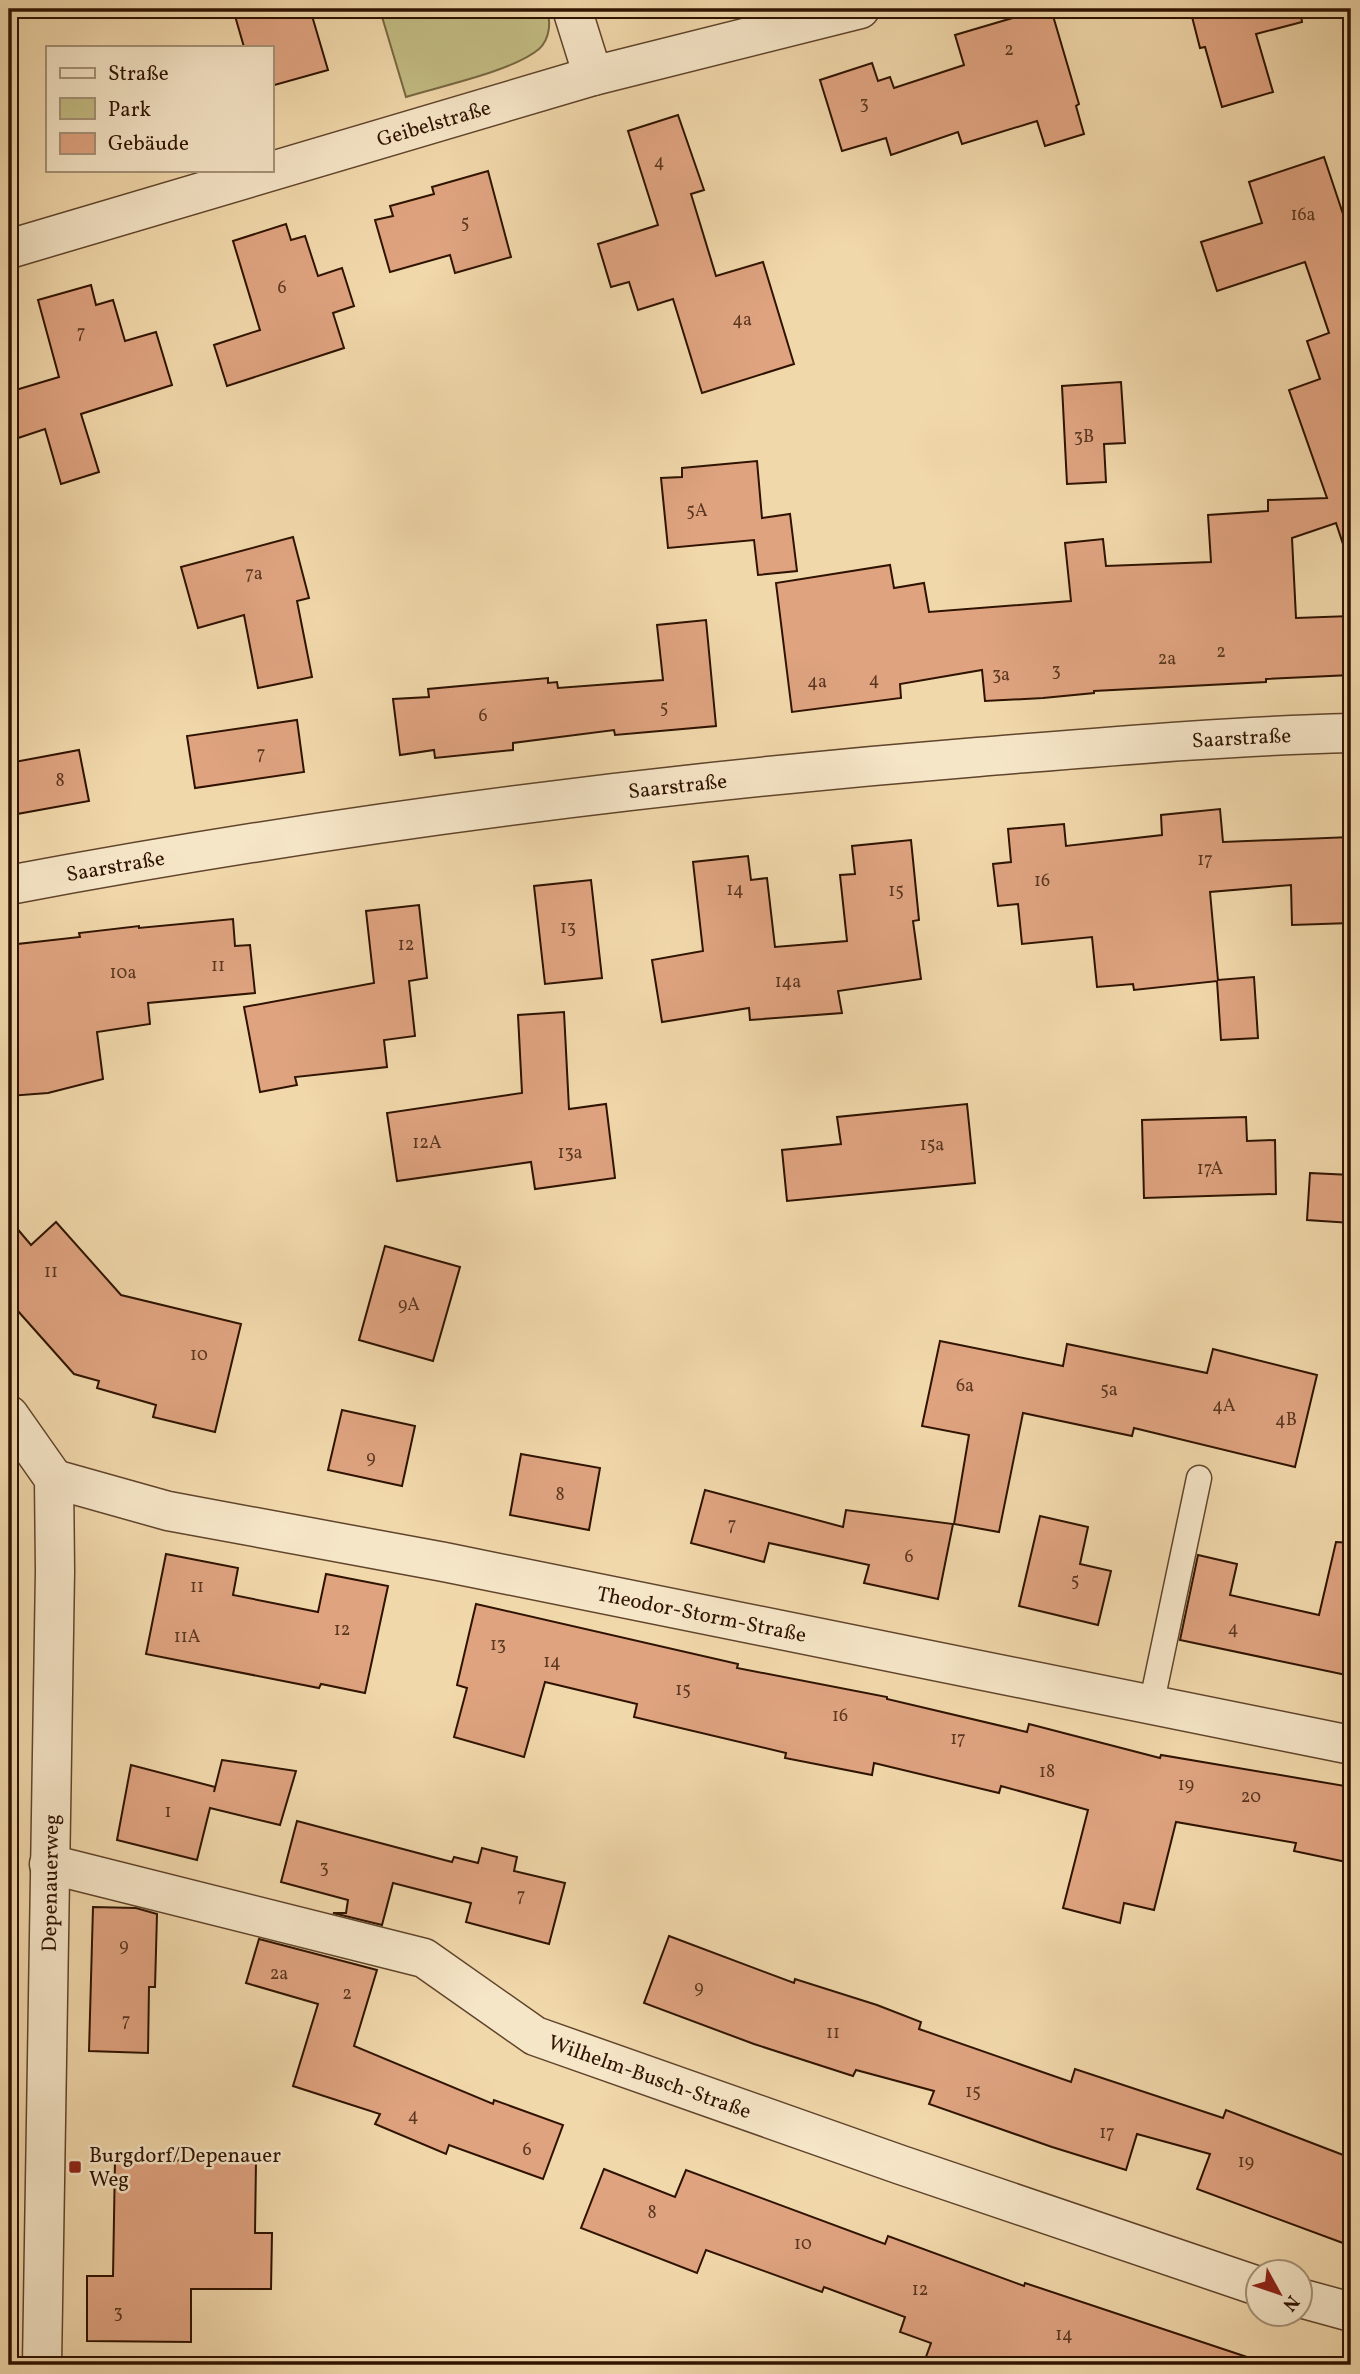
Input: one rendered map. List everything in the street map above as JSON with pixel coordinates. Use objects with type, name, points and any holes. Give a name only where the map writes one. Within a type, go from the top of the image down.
[{"type":"street","points":[[572,9],[593,76]]},
{"type":"street","name":"Geibelstraße","points":[[273,171],[593,76],[860,9]]},
{"type":"street","name":"Geibelstraße","points":[[9,249],[269,172]]},
{"type":"street","name":"Saarstraße","points":[[9,885],[123,864],[471,811],[720,781],[829,769],[1249,735],[1351,733]]},
{"type":"street","points":[[9,1415],[54,1479]]},
{"type":"street","name":"Theodor-Storm-Straße","points":[[54,1479],[168,1511],[458,1565],[1351,1745]]},
{"type":"street","name":"Depenauerweg","points":[[42,2365],[55,1572],[54,1479]]},
{"type":"street","name":"Wilhelm-Busch-Straße","points":[[50,1864],[424,1958],[535,2036],[901,2165],[1244,2281]]},
{"type":"street","points":[[1314,2302],[1351,2312]]},
{"type":"lane","points":[[1151,1706],[1199,1478]]},
{"type":"green space","points":[[547,9],[549,30],[539,49],[527,57],[476,77],[406,97],[380,10]]},
{"type":"building","points":[[233,9],[310,9],[328,70],[273,85],[273,46],[244,46]]},
{"type":"building","points":[[1051,9],[1079,104],[1076,106],[1084,134],[1045,146],[1037,121],[962,144],[958,132],[891,155],[886,138],[842,151],[820,80],[872,63],[878,81],[890,77],[894,88],[964,65],[955,35]]},
{"type":"building","points":[[1190,9],[1300,9],[1302,22],[1256,34],[1273,92],[1222,107],[1205,47],[1200,48]]},
{"type":"building","points":[[678,115],[704,190],[691,194],[716,276],[763,262],[794,364],[702,393],[673,299],[638,310],[629,282],[611,287],[598,244],[658,225],[628,131]]},
{"type":"building","points":[[1324,157],[1351,238],[1351,549],[1345,550],[1336,523],[1292,538],[1296,618],[1351,616],[1351,675],[1094,691],[1043,698],[985,701],[982,670],[900,684],[901,698],[792,712],[776,583],[890,565],[894,588],[924,583],[929,612],[1071,601],[1065,543],[1103,539],[1106,566],[1211,562],[1208,515],[1268,511],[1268,500],[1327,498],[1289,390],[1320,379],[1307,341],[1329,333],[1305,262],[1217,291],[1201,242],[1262,223],[1249,182]]},
{"type":"building","points":[[488,171],[511,257],[455,273],[450,255],[390,272],[375,220],[393,216],[390,206],[434,194],[432,187]]},
{"type":"building","points":[[286,224],[291,240],[305,236],[318,276],[342,268],[354,306],[333,313],[344,348],[227,386],[214,345],[260,330],[233,241]]},
{"type":"building","points":[[91,285],[96,305],[113,300],[125,341],[156,332],[172,385],[81,414],[99,472],[61,484],[45,429],[9,441],[9,392],[59,377],[38,300]]},
{"type":"building","points":[[1121,382],[1125,443],[1104,444],[1106,482],[1067,484],[1062,386]]},
{"type":"building","points":[[757,461],[762,518],[790,514],[797,571],[758,575],[754,540],[668,548],[661,478],[682,477],[682,468]]},
{"type":"building","points":[[293,537],[309,598],[297,601],[312,677],[258,688],[244,615],[198,628],[181,567]]},
{"type":"building","points":[[706,620],[716,726],[615,735],[614,730],[513,743],[513,750],[435,758],[434,750],[400,755],[393,699],[429,697],[428,689],[548,678],[548,683],[557,682],[558,688],[663,680],[657,625]]},
{"type":"building","points":[[297,720],[304,772],[195,788],[187,736]]},
{"type":"building","points":[[79,750],[89,801],[17,814],[9,763]]},
{"type":"building","points":[[1220,809],[1223,842],[1351,837],[1351,923],[1292,925],[1291,885],[1210,892],[1218,980],[1254,977],[1258,1038],[1221,1040],[1217,981],[1134,990],[1133,984],[1097,987],[1092,937],[1022,944],[1018,904],[998,906],[993,864],[1011,862],[1008,829],[1064,824],[1066,846],[1162,835],[1161,815]]},
{"type":"building","points":[[911,840],[919,920],[913,921],[921,979],[838,991],[842,1013],[750,1020],[749,1008],[662,1022],[652,960],[703,951],[693,862],[748,856],[751,880],[767,878],[775,947],[847,941],[840,875],[855,874],[852,846]]},
{"type":"building","points":[[591,880],[602,978],[545,984],[534,886]]},
{"type":"building","points":[[419,905],[427,978],[409,981],[415,1036],[384,1040],[387,1067],[295,1077],[297,1085],[260,1092],[244,1007],[374,983],[366,911]]},
{"type":"building","points":[[233,919],[235,946],[250,945],[255,993],[148,1003],[150,1024],[97,1032],[103,1079],[48,1093],[9,1096],[9,945],[80,937],[79,933],[139,926]]},
{"type":"building","points":[[564,1012],[569,1109],[606,1104],[615,1178],[535,1189],[531,1162],[397,1181],[387,1113],[522,1093],[518,1015]]},
{"type":"building","points":[[967,1104],[975,1183],[787,1201],[782,1150],[841,1144],[837,1117]]},
{"type":"building","points":[[1246,1117],[1247,1141],[1275,1140],[1276,1194],[1144,1198],[1142,1120]]},
{"type":"building","points":[[1310,1173],[1351,1175],[1351,1223],[1307,1220]]},
{"type":"building","points":[[9,1219],[31,1245],[56,1222],[121,1295],[241,1324],[215,1432],[153,1417],[156,1405],[97,1388],[99,1381],[74,1374],[9,1301]]},
{"type":"building","points":[[385,1246],[460,1267],[433,1361],[359,1340]]},
{"type":"building","points":[[940,1341],[1063,1366],[1067,1344],[1207,1373],[1213,1349],[1317,1375],[1295,1467],[1134,1428],[1132,1436],[1023,1413],[999,1532],[954,1524],[969,1435],[922,1426]]},
{"type":"building","points":[[342,1410],[415,1426],[402,1486],[328,1470]]},
{"type":"building","points":[[521,1454],[600,1468],[589,1530],[510,1515]]},
{"type":"building","points":[[705,1490],[843,1527],[846,1510],[953,1524],[938,1599],[864,1583],[869,1565],[769,1543],[764,1562],[691,1543]]},
{"type":"building","points":[[1040,1516],[1088,1527],[1080,1564],[1111,1571],[1098,1625],[1019,1606]]},
{"type":"building","points":[[1336,1542],[1351,1543],[1351,1676],[1180,1640],[1198,1555],[1237,1564],[1230,1595],[1319,1615]]},
{"type":"building","points":[[166,1554],[238,1568],[233,1595],[318,1612],[326,1574],[388,1586],[365,1693],[321,1684],[319,1688],[146,1654]]},
{"type":"building","points":[[476,1604],[738,1664],[737,1668],[887,1697],[1027,1732],[1029,1724],[1160,1758],[1161,1755],[1351,1787],[1351,1863],[1294,1851],[1296,1843],[1176,1822],[1154,1910],[1124,1903],[1120,1923],[1063,1908],[1088,1810],[1001,1786],[999,1793],[874,1763],[872,1775],[785,1758],[786,1753],[634,1717],[637,1704],[545,1682],[524,1757],[454,1737],[467,1688],[457,1685]]},
{"type":"building","points":[[222,1760],[296,1771],[280,1825],[210,1808],[197,1860],[117,1840],[131,1765],[215,1787],[214,1792]]},
{"type":"building","points":[[297,1821],[452,1862],[454,1857],[478,1863],[482,1848],[517,1857],[514,1871],[565,1883],[549,1944],[466,1922],[471,1903],[393,1883],[382,1925],[333,1913],[346,1913],[348,1900],[281,1882]]},
{"type":"building","points":[[93,1907],[136,1908],[157,1914],[155,1987],[149,1987],[148,2053],[89,2051]]},
{"type":"building","points":[[669,1936],[794,1983],[795,1979],[877,2005],[921,2022],[919,2029],[1071,2082],[1075,2069],[1223,2118],[1226,2110],[1351,2158],[1351,2246],[1197,2189],[1210,2154],[1137,2134],[1126,2170],[929,2104],[934,2091],[856,2070],[853,2076],[754,2044],[644,2003]]},
{"type":"building","points":[[259,1939],[377,1970],[354,2046],[493,2104],[494,2100],[563,2125],[543,2179],[449,2145],[446,2154],[375,2124],[380,2114],[293,2086],[318,2004],[246,1983]]},
{"type":"building","points":[[115,2160],[256,2161],[255,2233],[272,2233],[271,2289],[191,2289],[191,2342],[87,2341],[87,2276],[113,2276]]},
{"type":"building","points":[[604,2169],[675,2197],[686,2170],[885,2244],[888,2236],[1024,2286],[1025,2283],[1250,2358],[1249,2365],[923,2365],[931,2343],[900,2332],[905,2317],[824,2287],[822,2292],[706,2250],[697,2273],[581,2228]]},
{"type":"place","name":"Burgdorf/Depenauer Weg","points":[[75,2167]]}]
